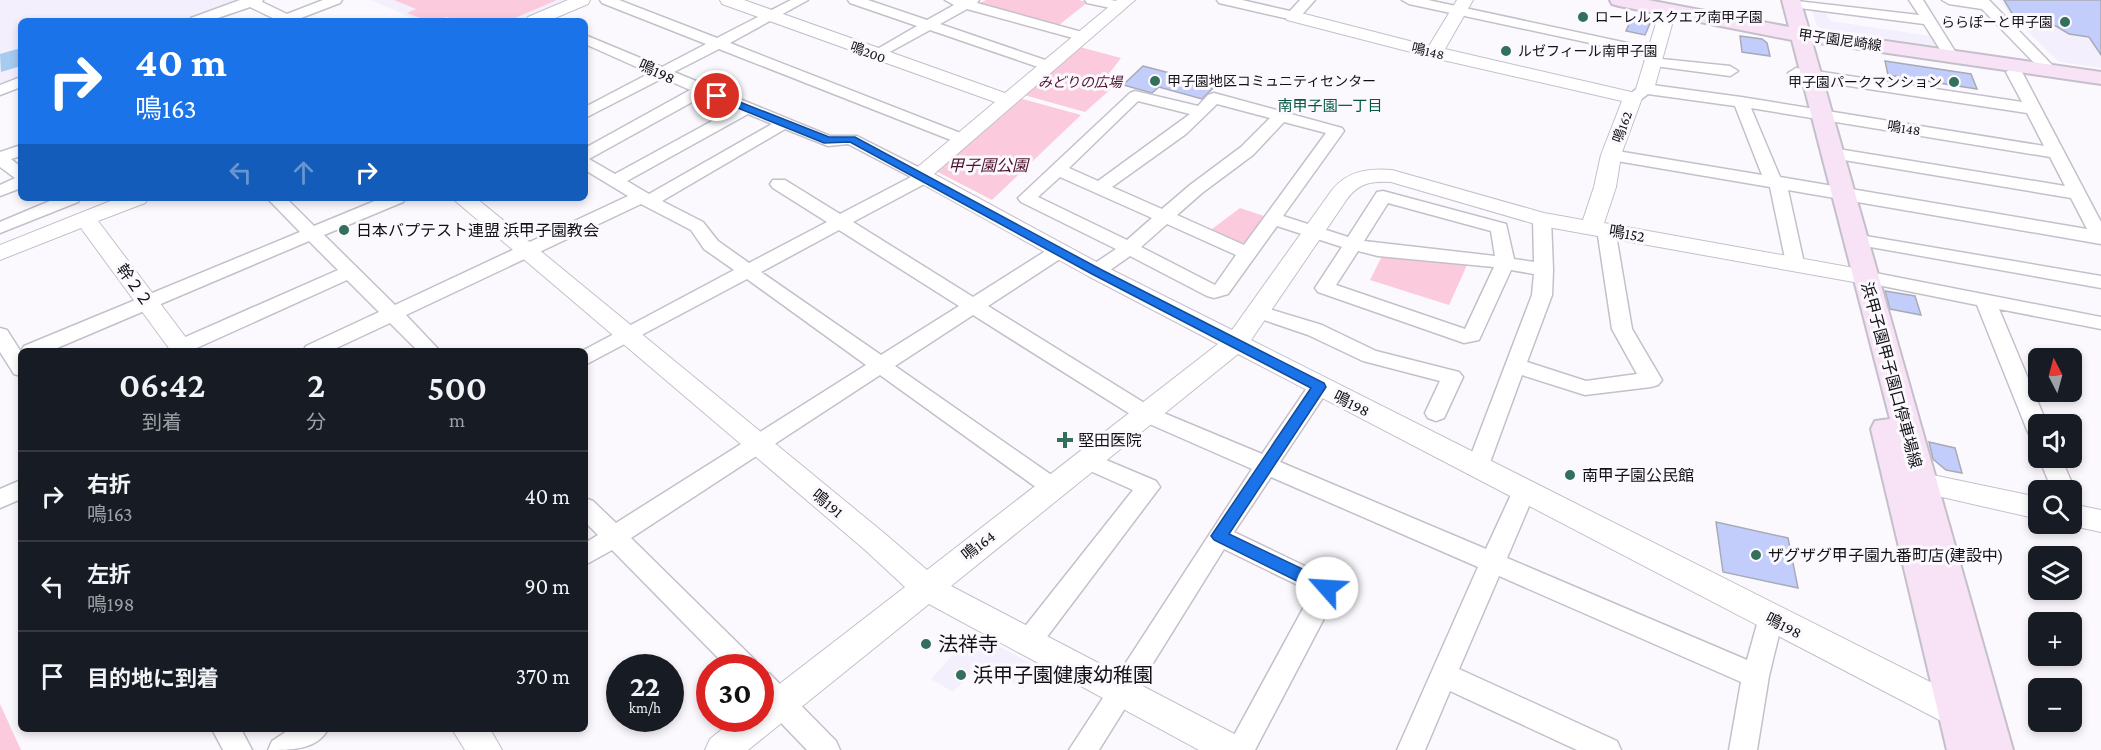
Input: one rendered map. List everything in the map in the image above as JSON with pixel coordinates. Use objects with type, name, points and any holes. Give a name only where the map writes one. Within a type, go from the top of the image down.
[{"type":"main road","points":[[1619,0],[1669,5],[1796,35]]},
{"type":"main road","name":"浜甲子園甲子園口停車場線","points":[[1788,1],[1813,113],[1909,480],[1956,712],[1966,750]]},
{"type":"main road","name":"甲子園尼崎線","points":[[1796,35],[2101,78]]},
{"type":"main road","name":"甲子園尼崎線","points":[[1796,35],[2101,85]]},
{"type":"main road","name":"浜甲子園甲子園口停車場線","points":[[1813,113],[1832,153],[1834,192],[1854,239],[1856,276]]},
{"type":"main road","name":"浜甲子園甲子園口停車場線","points":[[1909,480],[1994,750]]},
{"type":"street","points":[[289,18],[335,0]]},
{"type":"street","points":[[543,18],[582,0]]},
{"type":"street","points":[[608,0],[962,139]]},
{"type":"street","name":"鳴200","points":[[728,0],[1009,101]]},
{"type":"street","points":[[588,112],[801,0]]},
{"type":"street","points":[[855,0],[1049,66]]},
{"type":"street","points":[[1092,0],[1124,3]]},
{"type":"street","name":"鳴148","points":[[1224,0],[1434,52],[1639,93],[1741,102],[2056,153]]},
{"type":"street","points":[[1293,16],[1308,0]]},
{"type":"street","points":[[1409,0],[1462,5],[1654,58],[1730,70]]},
{"type":"street","points":[[1916,0],[1951,56]]},
{"type":"street","points":[[1949,0],[1983,2],[2049,70]]},
{"type":"street","points":[[204,18],[251,1],[284,18]]},
{"type":"street","points":[[877,55],[930,25],[963,1],[1084,37]]},
{"type":"street","points":[[1788,1],[1930,21]]},
{"type":"street","points":[[588,356],[922,176],[962,139],[1124,3]]},
{"type":"street","points":[[1434,52],[1462,5]]},
{"type":"street","name":"鳴162","points":[[1599,228],[1611,155],[1654,58],[1669,5]]},
{"type":"street","name":"鳴198","points":[[588,40],[828,141],[851,139],[1096,271],[1523,492],[1956,712],[1986,719]]},
{"type":"street","points":[[2014,72],[2100,238]]},
{"type":"street","points":[[1804,74],[2034,109]]},
{"type":"street","points":[[0,90],[18,83]]},
{"type":"street","points":[[588,152],[702,90]]},
{"type":"street","points":[[1099,188],[1180,131],[1203,112],[1214,98],[1336,131],[1221,290],[1214,292],[1027,198],[1135,96],[1203,112]]},
{"type":"street","points":[[0,104],[18,98]]},
{"type":"street","points":[[588,98],[601,105]]},
{"type":"street","points":[[1741,102],[1776,181],[1795,263]]},
{"type":"street","points":[[615,181],[747,108]]},
{"type":"street","points":[[1096,271],[1129,248],[1196,189],[1247,151],[1282,115]]},
{"type":"street","points":[[319,348],[526,251],[645,199],[783,124]]},
{"type":"street","points":[[0,158],[18,151]]},
{"type":"street","points":[[1832,153],[2079,194]]},
{"type":"street","points":[[1611,155],[1776,181],[2100,238]]},
{"type":"street","points":[[0,158],[18,173]]},
{"type":"street","points":[[588,165],[645,199],[697,226],[711,245],[748,269],[1052,487]]},
{"type":"street","points":[[1059,170],[1249,254]]},
{"type":"street","name":"鳴152","points":[[1236,343],[1312,231],[1349,184],[1372,175],[1392,176],[1542,219],[1795,263],[2096,322]]},
{"type":"street","points":[[0,191],[18,183]]},
{"type":"street","points":[[779,184],[1146,414],[1756,676]]},
{"type":"street","points":[[1383,196],[1500,228],[1505,263],[1473,335],[1464,336],[1325,288],[1383,196]]},
{"type":"street","points":[[0,228],[60,201]]},
{"type":"street","points":[[63,201],[86,220]]},
{"type":"street","points":[[0,253],[130,201]]},
{"type":"street","points":[[282,201],[310,234],[427,348]]},
{"type":"street","points":[[43,348],[390,201]]},
{"type":"street","name":"鳴191","points":[[467,201],[874,542],[925,588],[1232,750]]},
{"type":"street","points":[[1274,219],[1378,250],[1505,263],[1544,270]]},
{"type":"street","points":[[1477,468],[1542,295],[1544,270],[1542,219]]},
{"type":"street","name":"幹２２","points":[[86,220],[181,348]]},
{"type":"street","points":[[1516,366],[1585,388],[1651,380],[1622,329],[1599,228]]},
{"type":"street","points":[[1854,239],[2101,282]]},
{"type":"street","points":[[588,553],[1059,251]]},
{"type":"street","points":[[184,348],[348,272]]},
{"type":"street","points":[[1986,302],[2032,414]]},
{"type":"street","points":[[1259,312],[1315,330],[1370,356],[1452,377],[1436,413]]},
{"type":"street","points":[[2096,322],[2101,342]]},
{"type":"street","points":[[0,335],[18,359]]},
{"type":"street","name":"鳴164","points":[[722,750],[1236,343]]},
{"type":"street","points":[[1083,750],[1122,692],[1219,536],[1320,387]]},
{"type":"street","points":[[1028,642],[1148,487],[1087,460]]},
{"type":"street","points":[[1909,480],[2028,506]]},
{"type":"street","points":[[0,499],[18,490]]},
{"type":"street","points":[[1411,750],[1523,492]]},
{"type":"street","points":[[588,510],[732,654]]},
{"type":"street","points":[[2082,513],[2101,521]]},
{"type":"street","points":[[1219,536],[1327,588],[1240,750]]},
{"type":"street","points":[[1743,750],[1756,676],[1770,618]]},
{"type":"street","points":[[1444,675],[1607,750]]},
{"type":"street","points":[[774,695],[826,750]]},
{"type":"street","points":[[228,732],[238,750]]},
{"type":"street","points":[[282,750],[309,732]]},
{"type":"street","points":[[471,732],[485,750]]},
{"type":"shaded area","points":[[0,0],[235,0],[239,4],[199,18],[18,18],[18,81],[0,87]]},
{"type":"shaded area","points":[[371,0],[569,0],[527,18],[412,18]]},
{"type":"shaded area","points":[[2000,0],[2101,0],[2101,68],[2059,62],[2008,12]]},
{"type":"shaded area","points":[[1812,8],[1825,9],[1830,21],[1931,36],[1938,46],[1825,30],[1816,25]]},
{"type":"shaded area","points":[[972,633],[1039,667],[1023,689],[995,672],[991,677],[984,672],[979,679],[970,674],[953,692],[931,679]]},
{"type":"green space","points":[[394,0],[557,0],[515,18],[421,18],[407,13],[416,9]]},
{"type":"green space","points":[[986,0],[1078,0],[1088,2],[1059,25],[980,3]]},
{"type":"green space","name":"みどりの広場","points":[[1080,47],[1121,58],[1108,75],[1121,80],[1085,112],[1024,95]]},
{"type":"green space","name":"甲子園公園","points":[[1019,98],[1081,115],[992,200],[936,171]]},
{"type":"green space","points":[[1240,208],[1264,216],[1249,241],[1238,244],[1208,232]]},
{"type":"green space","points":[[1383,254],[1468,263],[1449,305],[1370,280]]},
{"type":"green space","points":[[0,704],[21,750],[0,750]]},
{"type":"water","points":[[18,49],[18,67],[1,72],[0,54]]},
{"type":"building","name":"ららぽーと甲子園","points":[[2004,0],[2101,0],[2101,55],[2089,37],[2069,34],[2056,26],[2021,21],[2013,15]]},
{"type":"building","points":[[1633,15],[1652,19],[1645,35],[1626,31]]},
{"type":"building","points":[[1740,36],[1762,39],[1767,43],[1770,56],[1742,52]]},
{"type":"building","name":"甲子園パークマンション","points":[[1885,61],[1971,74],[1977,89],[1888,75]]},
{"type":"building","name":"甲子園地区コミュニティセンター","points":[[1143,66],[1215,86],[1202,99],[1159,87],[1152,93],[1123,85]]},
{"type":"building","points":[[1885,291],[1915,296],[1921,315],[1890,309]]},
{"type":"building","points":[[1929,442],[1955,448],[1962,473],[1946,470],[1933,459]]},
{"type":"building","name":"ザグザグ甲子園九番町店(建設中)","points":[[1716,522],[1788,538],[1798,588],[1723,572]]},
{"type":"place","name":"ローレルスクエア南甲子園","points":[[1583,17]]},
{"type":"place","name":"ららぽーと甲子園","points":[[2065,22]]},
{"type":"place","name":"ルゼフィール南甲子園","points":[[1506,51]]},
{"type":"place","name":"甲子園地区コミュニティセンター","points":[[1155,81]]},
{"type":"place","name":"甲子園パークマンション","points":[[1954,82]]},
{"type":"place","name":"日本バプテスト連盟 浜甲子園教会","points":[[344,230]]},
{"type":"place","name":"堅田医院","points":[[1065,440]]},
{"type":"place","name":"南甲子園公民館","points":[[1570,475]]},
{"type":"place","name":"ザグザグ甲子園九番町店(建設中)","points":[[1756,555]]},
{"type":"place","name":"法祥寺","points":[[926,644]]},
{"type":"place","name":"浜甲子園健康幼稚園","points":[[961,675]]},
{"type":"district","name":"南甲子園一丁目","points":[[1330,106]]},
{"type":"route","points":[[717,96],[828,141],[851,139],[1096,271],[1320,387],[1219,536],[1327,588]]}]
